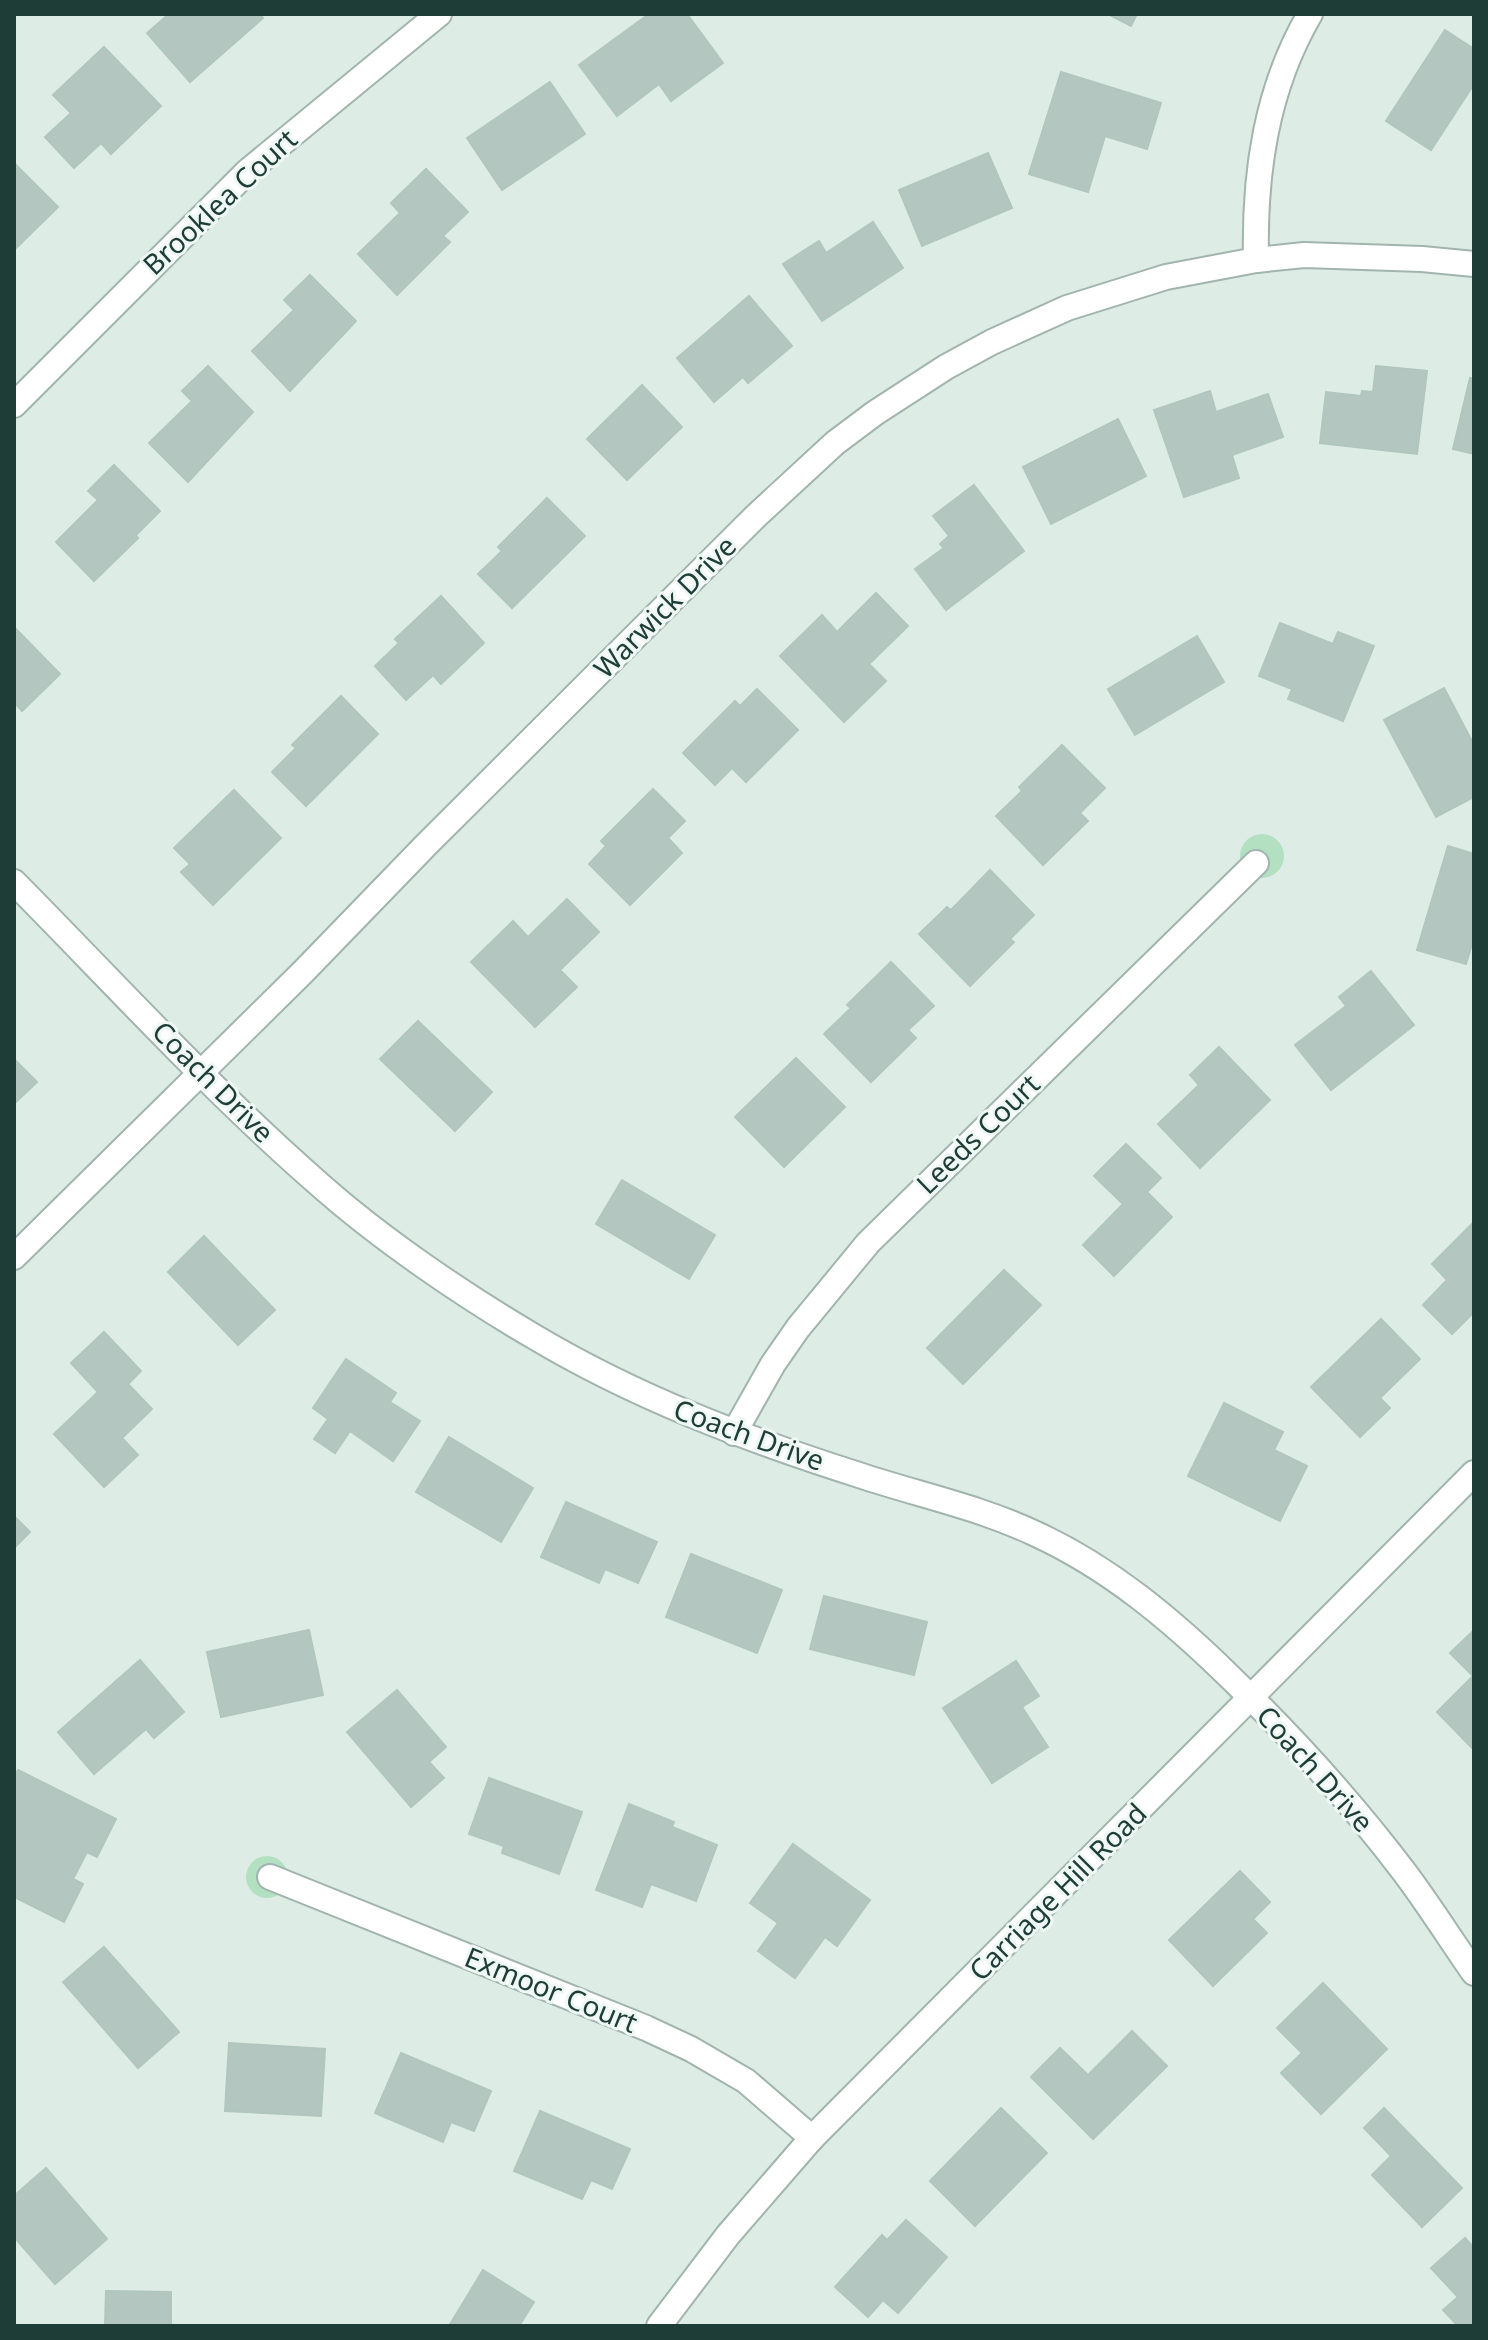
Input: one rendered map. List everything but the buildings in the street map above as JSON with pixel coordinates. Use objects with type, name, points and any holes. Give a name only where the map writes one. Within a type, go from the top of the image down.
[{"type":"street","name":"Brooklea Court","points":[[14,405],[248,171],[439,14]]},
{"type":"street","points":[[1256,260],[1255,212],[1266,124],[1279,79],[1310,14]]},
{"type":"street","name":"Warwick Drive","points":[[14,1257],[303,972],[756,516],[835,443],[875,413],[946,367],[992,342],[1067,308],[1166,277],[1256,260],[1304,255],[1474,264]]},
{"type":"street","name":"Leeds Court","points":[[734,1433],[773,1364],[798,1328],[868,1243],[1256,863]]},
{"type":"street","name":"Coach Drive","points":[[14,882],[323,1189],[422,1264],[530,1335],[651,1398],[734,1433],[865,1477],[952,1501],[1040,1535],[1098,1568],[1176,1626],[1315,1763],[1404,1872],[1474,1973]]},
{"type":"street","name":"Carriage Hill Road","points":[[659,2326],[728,2235],[812,2138],[1474,1473]]},
{"type":"street","name":"Exmoor Court","points":[[270,1877],[646,2028],[691,2049],[746,2081],[812,2138]]},
{"type":"green space","points":[[1262,834],[1277,841],[1284,856],[1277,871],[1262,878],[1247,871],[1240,856],[1247,841]]},
{"type":"green space","points":[[267,1856],[282,1862],[288,1877],[282,1892],[267,1898],[252,1892],[246,1877],[252,1862]]}]
